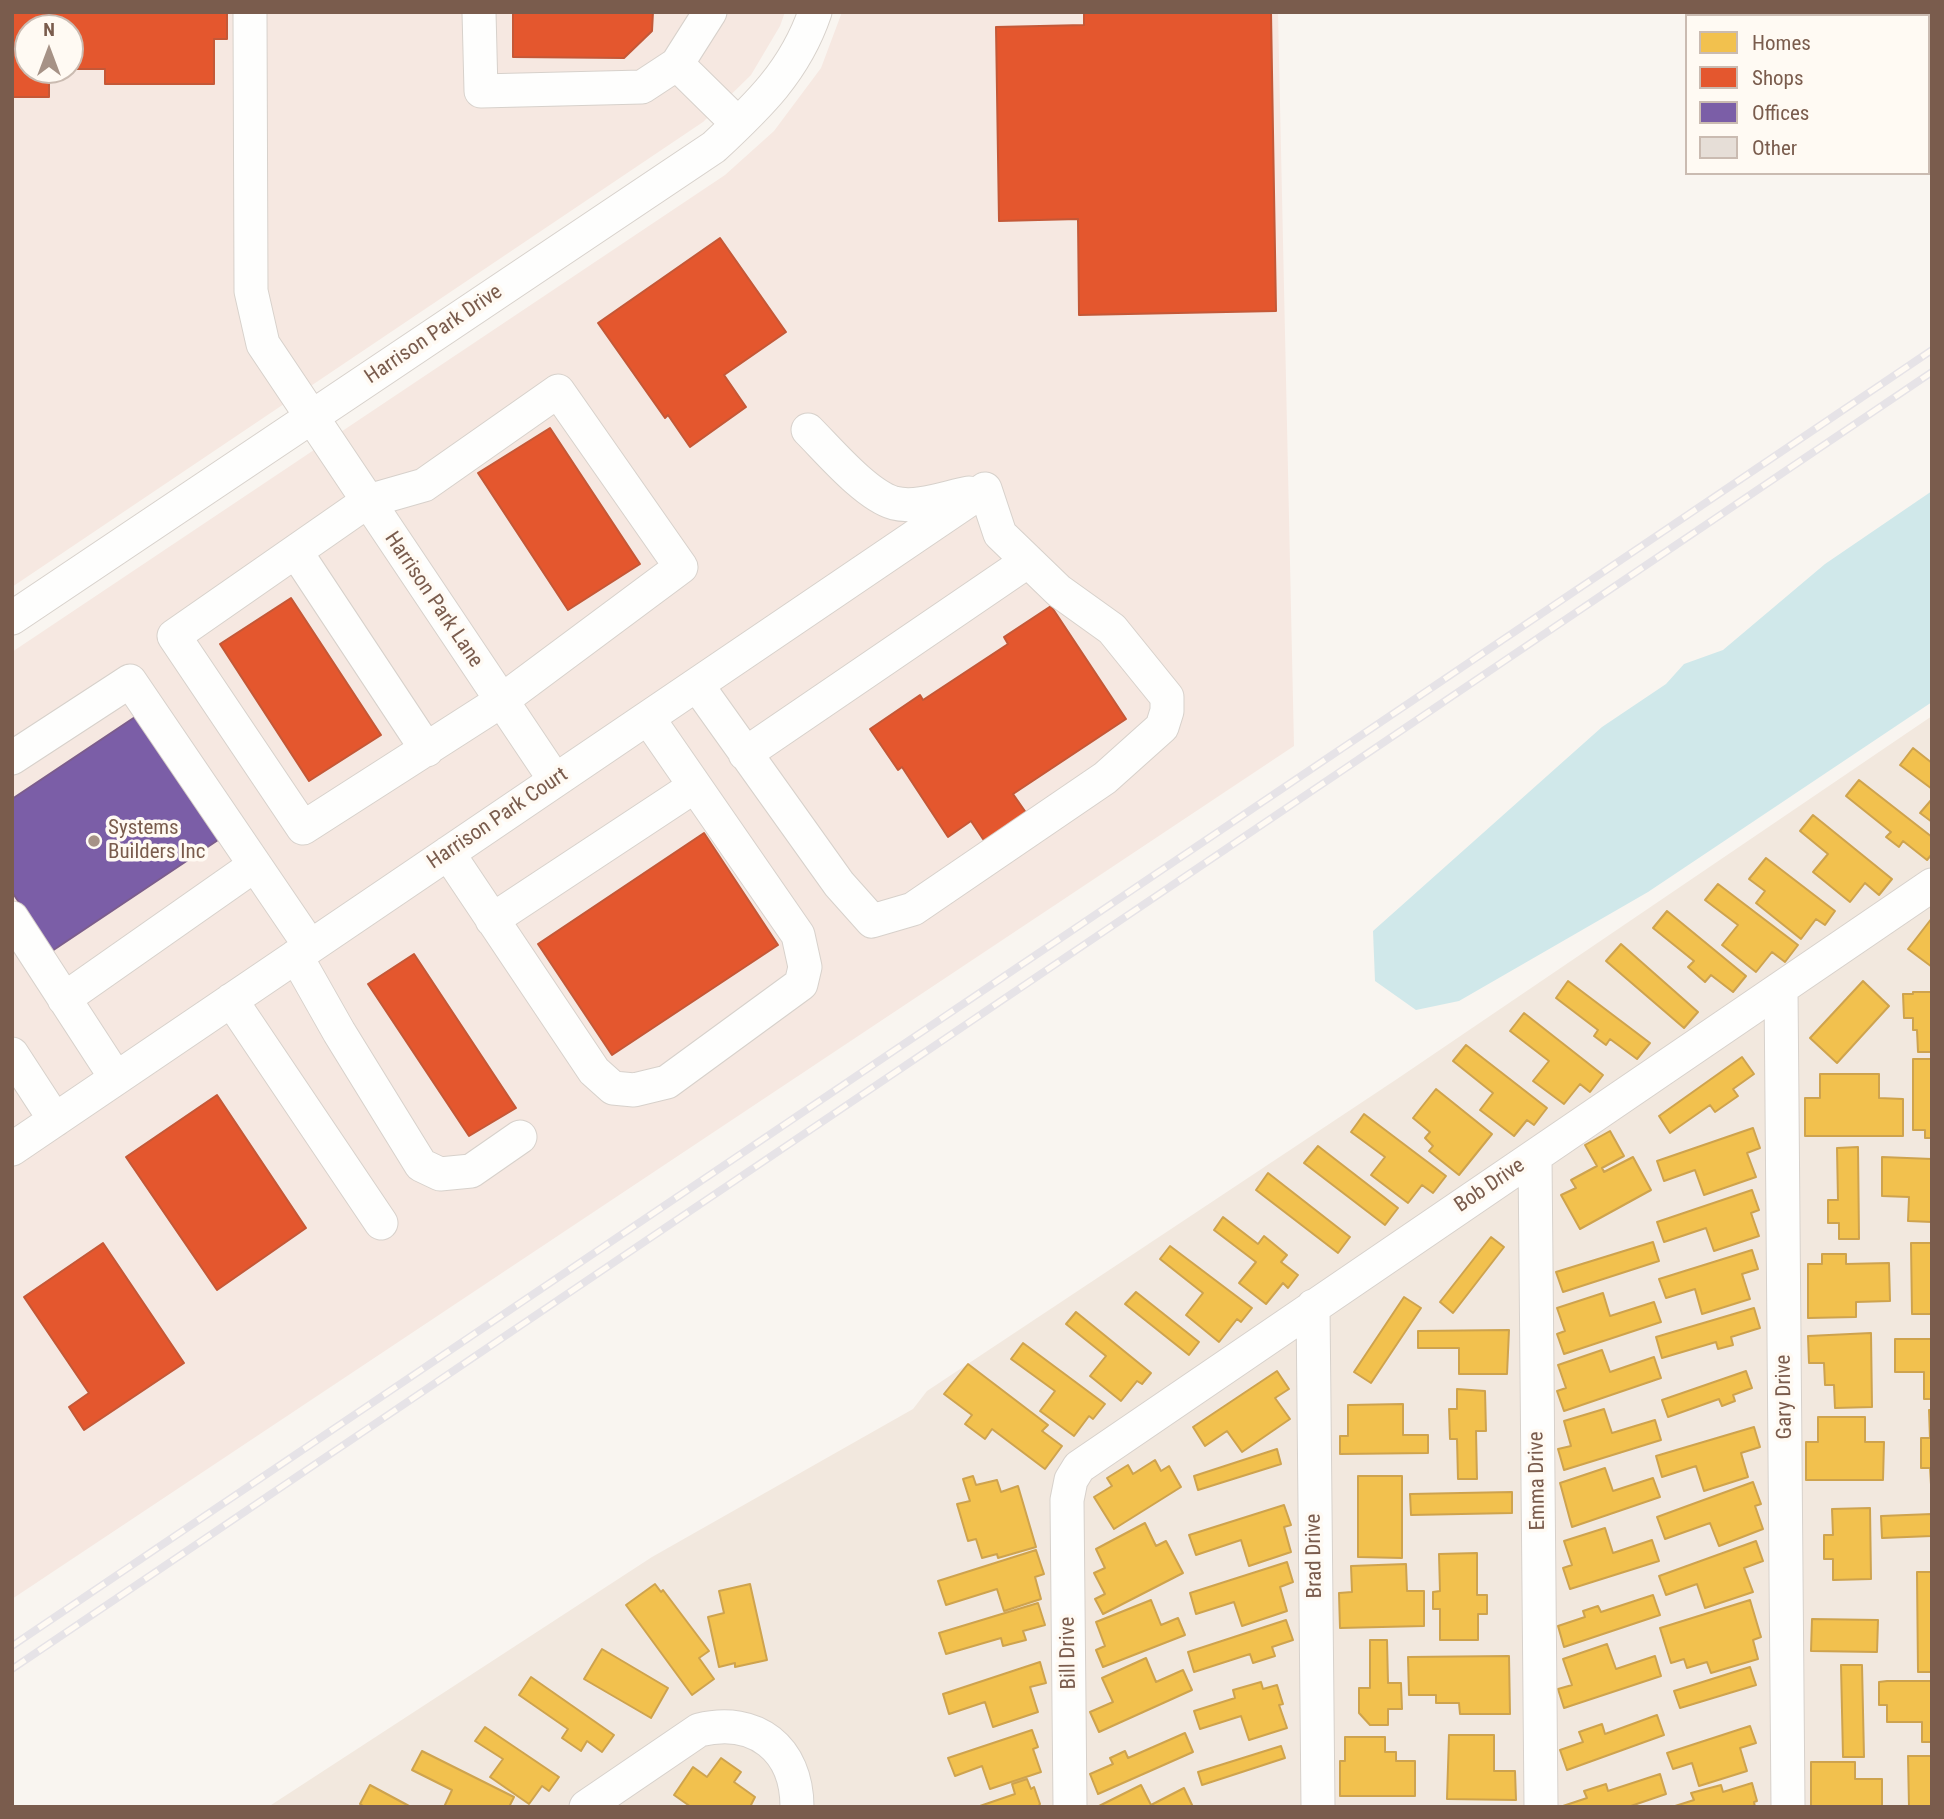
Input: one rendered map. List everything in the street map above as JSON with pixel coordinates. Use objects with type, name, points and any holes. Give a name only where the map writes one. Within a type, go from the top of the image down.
[{"type":"street","name":"Harrison Park Lane","points":[[250,12],[251,291],[263,344],[555,780]]},
{"type":"street","points":[[479,12],[481,91],[642,87],[677,64],[710,12]]},
{"type":"street","name":"Harrison Park Drive","points":[[12,618],[714,146],[777,84],[792,64],[815,12]]},
{"type":"street","points":[[677,64],[738,124]]},
{"type":"street","points":[[558,391],[681,567],[501,701],[303,828],[174,636],[368,501],[424,485],[558,391]]},
{"type":"street","points":[[697,685],[839,884],[872,921],[913,909],[1105,778],[1162,727],[1167,711],[1167,697],[1112,629],[1059,591],[1000,534],[985,489],[918,504],[894,503],[860,483],[808,430]]},
{"type":"street","name":"Harrison Park Court","points":[[12,1149],[985,489]]},
{"type":"street","points":[[296,551],[427,750]]},
{"type":"street","points":[[745,754],[1028,561]]},
{"type":"street","points":[[12,758],[130,681],[255,865],[303,951],[339,1032],[421,1165],[440,1174],[471,1171],[520,1137]]},
{"type":"street","points":[[448,853],[594,1071],[613,1088],[634,1090],[667,1082],[801,984],[805,967],[798,935],[648,718]]},
{"type":"street","points":[[492,920],[695,786]]},
{"type":"street","points":[[64,999],[255,865]]},
{"type":"street","name":"Bob Drive","points":[[1068,1500],[1071,1480],[1085,1461],[1932,885]]},
{"type":"street","points":[[12,918],[116,1078]]},
{"type":"street","name":"Gary Drive","points":[[1781,988],[1788,1807]]},
{"type":"street","points":[[231,1000],[380,1223]]},
{"type":"street","points":[[12,1054],[55,1120]]},
{"type":"street","name":"Emma Drive","points":[[1535,1156],[1541,1807]]},
{"type":"street","name":"Brad Drive","points":[[1313,1306],[1318,1807]]},
{"type":"street","name":"Bill Drive","points":[[1068,1500],[1070,1807]]},
{"type":"street","points":[[586,1807],[699,1730],[719,1726],[754,1731],[776,1746],[784,1755],[794,1777],[797,1807]]},
{"type":"shaded area","points":[[12,12],[785,12],[780,26],[751,75],[703,122],[12,587]]},
{"type":"shaded area","points":[[842,12],[1278,12],[1294,746],[12,1599],[12,652],[725,175],[774,131],[821,68]]},
{"type":"shaded area","points":[[1932,716],[1932,1807],[268,1807],[652,1557],[913,1409],[927,1391],[1397,1079]]},
{"type":"water","points":[[1932,491],[1932,702],[1648,892],[1459,1001],[1416,1010],[1375,981],[1373,931],[1602,727],[1666,684],[1684,664],[1723,650],[1825,564]]},
{"type":"building: Homes","points":[[1913,748],[1932,763],[1932,789],[1900,765]]},
{"type":"building: Homes","points":[[1859,780],[1932,837],[1932,854],[1927,860],[1903,841],[1899,847],[1886,837],[1891,832],[1846,796]]},
{"type":"building: Homes","points":[[1932,799],[1932,822],[1920,813]]},
{"type":"building: Homes","points":[[1813,815],[1892,879],[1879,895],[1865,883],[1850,902],[1813,872],[1828,854],[1800,831]]},
{"type":"building: Homes","points":[[1766,858],[1835,911],[1825,925],[1816,919],[1801,939],[1756,903],[1765,891],[1749,879]]},
{"type":"building: Homes","points":[[1718,884],[1798,945],[1785,962],[1772,952],[1756,972],[1722,945],[1738,925],[1705,900]]},
{"type":"building: Homes","points":[[1667,911],[1746,976],[1733,992],[1711,975],[1705,982],[1688,967],[1694,961],[1653,928]]},
{"type":"building: Homes","points":[[1932,918],[1932,967],[1908,949]]},
{"type":"building: Homes","points":[[1621,944],[1698,1012],[1684,1028],[1606,961]]},
{"type":"building: Homes","points":[[1568,981],[1650,1043],[1637,1059],[1610,1039],[1606,1045],[1594,1036],[1598,1030],[1556,998]]},
{"type":"building: Homes","points":[[1863,981],[1889,1006],[1837,1063],[1810,1038]]},
{"type":"building: Homes","points":[[1932,992],[1932,1052],[1918,1052],[1917,1030],[1913,1030],[1913,1018],[1904,1018],[1903,994]]},
{"type":"building: Homes","points":[[1524,1013],[1603,1075],[1590,1092],[1580,1084],[1564,1104],[1533,1081],[1549,1061],[1510,1031]]},
{"type":"building: Homes","points":[[1466,1045],[1547,1108],[1534,1125],[1527,1120],[1514,1136],[1480,1110],[1493,1093],[1453,1061]]},
{"type":"building: Homes","points":[[1742,1057],[1754,1074],[1733,1089],[1738,1096],[1715,1112],[1710,1105],[1670,1133],[1659,1116]]},
{"type":"building: Homes","points":[[1913,1059],[1932,1059],[1932,1138],[1925,1138],[1925,1130],[1913,1130]]},
{"type":"building: Homes","points":[[1820,1074],[1879,1074],[1879,1098],[1903,1099],[1903,1136],[1805,1136],[1805,1098],[1820,1098]]},
{"type":"building: Homes","points":[[1436,1089],[1492,1134],[1459,1175],[1429,1151],[1433,1146],[1425,1138],[1430,1132],[1413,1118]]},
{"type":"building: Homes","points":[[1364,1114],[1446,1176],[1433,1193],[1422,1185],[1408,1203],[1371,1175],[1385,1157],[1351,1132]]},
{"type":"building: Homes","points":[[1753,1128],[1760,1148],[1747,1153],[1756,1177],[1704,1195],[1695,1170],[1664,1181],[1657,1161]]},
{"type":"building: Homes","points":[[1610,1131],[1624,1156],[1602,1168],[1604,1172],[1633,1157],[1651,1190],[1580,1229],[1561,1195],[1576,1188],[1571,1180],[1597,1166],[1585,1145]]},
{"type":"building: Homes","points":[[1318,1146],[1398,1208],[1385,1225],[1304,1163]]},
{"type":"building: Homes","points":[[1858,1147],[1859,1239],[1839,1239],[1839,1223],[1828,1223],[1828,1200],[1838,1200],[1837,1148]]},
{"type":"building: Homes","points":[[1882,1157],[1932,1159],[1932,1222],[1908,1221],[1909,1197],[1882,1196]]},
{"type":"building: Homes","points":[[1268,1173],[1350,1237],[1338,1253],[1256,1190]]},
{"type":"building: Homes","points":[[1752,1190],[1759,1210],[1751,1213],[1759,1236],[1714,1251],[1706,1228],[1664,1242],[1657,1222]]},
{"type":"building: Homes","points":[[1223,1217],[1258,1244],[1264,1236],[1287,1255],[1281,1262],[1298,1275],[1288,1288],[1283,1283],[1266,1304],[1239,1283],[1256,1262],[1214,1230]]},
{"type":"building: Homes","points":[[1491,1237],[1504,1247],[1453,1313],[1440,1302]]},
{"type":"building: Homes","points":[[1653,1242],[1659,1261],[1563,1292],[1556,1272]]},
{"type":"building: Homes","points":[[1911,1243],[1932,1243],[1932,1314],[1912,1314]]},
{"type":"building: Homes","points":[[1170,1246],[1252,1308],[1241,1322],[1237,1319],[1219,1342],[1186,1315],[1203,1293],[1160,1259]]},
{"type":"building: Homes","points":[[1752,1250],[1758,1269],[1742,1274],[1750,1299],[1702,1314],[1695,1289],[1666,1298],[1659,1279]]},
{"type":"building: Homes","points":[[1822,1254],[1846,1254],[1846,1264],[1889,1263],[1890,1301],[1856,1302],[1856,1317],[1808,1318],[1808,1264],[1822,1264]]},
{"type":"building: Homes","points":[[1136,1292],[1199,1342],[1189,1355],[1125,1304]]},
{"type":"building: Homes","points":[[1603,1293],[1610,1316],[1654,1302],[1661,1322],[1564,1354],[1557,1334],[1565,1331],[1557,1308]]},
{"type":"building: Homes","points":[[1404,1297],[1421,1308],[1371,1383],[1354,1372]]},
{"type":"building: Homes","points":[[1754,1308],[1760,1328],[1731,1337],[1733,1345],[1718,1349],[1716,1342],[1662,1358],[1656,1337]]},
{"type":"building: Homes","points":[[1076,1312],[1151,1373],[1142,1384],[1137,1381],[1121,1401],[1090,1376],[1106,1356],[1066,1324]]},
{"type":"building: Homes","points":[[1509,1330],[1507,1374],[1459,1374],[1459,1348],[1418,1348],[1418,1331]]},
{"type":"building: Homes","points":[[1871,1333],[1872,1407],[1835,1408],[1834,1385],[1825,1385],[1824,1363],[1809,1363],[1808,1336]]},
{"type":"building: Homes","points":[[1895,1339],[1932,1339],[1932,1399],[1924,1399],[1924,1372],[1895,1372]]},
{"type":"building: Homes","points":[[1023,1343],[1105,1404],[1093,1419],[1089,1416],[1074,1436],[1040,1411],[1055,1391],[1011,1359]]},
{"type":"building: Homes","points":[[1602,1350],[1610,1372],[1654,1357],[1661,1378],[1564,1411],[1557,1391],[1566,1388],[1558,1365]]},
{"type":"building: Homes","points":[[968,1364],[1048,1425],[1042,1431],[1062,1446],[1045,1469],[992,1429],[985,1439],[965,1424],[972,1415],[944,1394]]},
{"type":"building: Homes","points":[[1277,1371],[1289,1389],[1275,1398],[1290,1419],[1242,1452],[1227,1431],[1205,1446],[1193,1427]]},
{"type":"building: Homes","points":[[1746,1371],[1752,1388],[1733,1395],[1735,1401],[1722,1406],[1719,1399],[1668,1417],[1662,1400]]},
{"type":"building: Homes","points":[[1457,1389],[1485,1391],[1486,1431],[1476,1431],[1477,1479],[1458,1479],[1457,1439],[1450,1439],[1449,1409],[1457,1409]]},
{"type":"building: Homes","points":[[1403,1404],[1403,1435],[1428,1435],[1428,1453],[1340,1454],[1340,1436],[1348,1436],[1348,1405]]},
{"type":"building: Homes","points":[[1604,1409],[1612,1433],[1655,1420],[1661,1440],[1564,1470],[1558,1449],[1571,1446],[1564,1421]]},
{"type":"building: Homes","points":[[1929,1410],[1932,1410],[1932,1501],[1930,1468],[1921,1468],[1921,1438],[1930,1438]]},
{"type":"building: Homes","points":[[1818,1417],[1865,1417],[1865,1442],[1884,1442],[1883,1480],[1806,1480],[1806,1442],[1818,1442]]},
{"type":"building: Homes","points":[[1754,1427],[1760,1447],[1741,1453],[1748,1477],[1704,1491],[1696,1466],[1662,1477],[1656,1456]]},
{"type":"building: Homes","points":[[1277,1449],[1281,1464],[1198,1490],[1194,1476]]},
{"type":"building: Homes","points":[[1155,1460],[1161,1471],[1169,1466],[1181,1487],[1114,1529],[1094,1497],[1112,1486],[1107,1478],[1128,1465],[1133,1474]]},
{"type":"building: Homes","points":[[1605,1468],[1613,1491],[1653,1478],[1660,1497],[1572,1527],[1560,1483]]},
{"type":"building: Homes","points":[[973,1476],[976,1485],[997,1480],[1001,1492],[1018,1486],[1036,1547],[998,1558],[997,1554],[982,1558],[976,1539],[968,1541],[957,1504],[970,1501],[963,1479]]},
{"type":"building: Homes","points":[[1358,1476],[1402,1476],[1402,1558],[1358,1557]]},
{"type":"building: Homes","points":[[1753,1482],[1761,1504],[1755,1506],[1763,1529],[1719,1546],[1710,1523],[1665,1539],[1657,1517]]},
{"type":"building: Homes","points":[[1512,1492],[1512,1513],[1411,1515],[1410,1494]]},
{"type":"building: Homes","points":[[1284,1505],[1291,1525],[1284,1527],[1291,1552],[1249,1566],[1241,1540],[1196,1555],[1189,1535]]},
{"type":"building: Homes","points":[[1870,1508],[1871,1579],[1833,1580],[1833,1559],[1824,1559],[1824,1535],[1833,1535],[1832,1509]]},
{"type":"building: Homes","points":[[1932,1514],[1932,1536],[1882,1538],[1881,1516]]},
{"type":"building: Homes","points":[[1145,1523],[1156,1546],[1166,1541],[1183,1573],[1103,1614],[1095,1599],[1105,1594],[1094,1573],[1105,1568],[1096,1549]]},
{"type":"building: Homes","points":[[1605,1528],[1613,1553],[1652,1540],[1659,1561],[1570,1589],[1563,1568],[1572,1565],[1564,1541]]},
{"type":"building: Homes","points":[[1756,1541],[1763,1561],[1744,1568],[1753,1592],[1705,1608],[1697,1584],[1666,1595],[1659,1576]]},
{"type":"building: Homes","points":[[1036,1550],[1044,1574],[1035,1577],[1041,1599],[1004,1611],[997,1589],[946,1605],[938,1581]]},
{"type":"building: Homes","points":[[1477,1553],[1477,1595],[1487,1595],[1487,1614],[1478,1614],[1478,1640],[1440,1640],[1440,1609],[1433,1609],[1433,1592],[1440,1591],[1439,1554]]},
{"type":"building: Homes","points":[[1287,1562],[1293,1582],[1280,1587],[1287,1611],[1242,1626],[1234,1602],[1196,1614],[1190,1593]]},
{"type":"building: Homes","points":[[1406,1564],[1407,1591],[1424,1591],[1424,1626],[1340,1628],[1339,1593],[1352,1592],[1351,1566]]},
{"type":"building: Homes","points":[[1917,1572],[1932,1572],[1932,1672],[1918,1672]]},
{"type":"building: Homes","points":[[655,1584],[661,1592],[663,1590],[709,1651],[699,1658],[714,1679],[692,1695],[626,1605]]},
{"type":"building: Homes","points":[[750,1584],[767,1660],[735,1667],[735,1663],[719,1667],[708,1617],[724,1613],[719,1591]]},
{"type":"building: Homes","points":[[1653,1595],[1660,1615],[1564,1647],[1558,1626],[1585,1617],[1583,1611],[1598,1606],[1601,1612]]},
{"type":"building: Homes","points":[[1151,1600],[1161,1625],[1178,1618],[1185,1635],[1103,1667],[1096,1650],[1105,1646],[1096,1622]]},
{"type":"building: Homes","points":[[1750,1600],[1761,1637],[1753,1640],[1758,1659],[1711,1673],[1707,1662],[1687,1668],[1684,1659],[1671,1663],[1660,1628]]},
{"type":"building: Homes","points":[[1038,1603],[1045,1625],[1023,1631],[1026,1640],[1003,1646],[1001,1638],[946,1654],[939,1633]]},
{"type":"building: Homes","points":[[1812,1619],[1878,1620],[1877,1652],[1811,1651]]},
{"type":"building: Homes","points":[[1286,1620],[1293,1640],[1272,1647],[1275,1656],[1253,1663],[1250,1654],[1194,1672],[1188,1652]]},
{"type":"building: Homes","points":[[1370,1640],[1387,1640],[1388,1683],[1401,1683],[1402,1709],[1388,1709],[1388,1725],[1370,1725],[1359,1713],[1359,1688],[1370,1688]]},
{"type":"building: Homes","points":[[1607,1644],[1616,1669],[1655,1656],[1661,1676],[1564,1708],[1558,1689],[1572,1685],[1563,1659]]},
{"type":"building: Homes","points":[[602,1649],[668,1688],[651,1718],[584,1679]]},
{"type":"building: Homes","points":[[1509,1656],[1510,1714],[1460,1714],[1459,1703],[1436,1703],[1436,1695],[1409,1695],[1408,1657]]},
{"type":"building: Homes","points":[[1146,1658],[1156,1682],[1183,1670],[1192,1690],[1099,1732],[1090,1712],[1113,1702],[1102,1678]]},
{"type":"building: Homes","points":[[1040,1662],[1046,1683],[1030,1687],[1038,1712],[993,1727],[985,1702],[949,1714],[943,1694]]},
{"type":"building: Homes","points":[[1841,1665],[1862,1665],[1864,1757],[1843,1757]]},
{"type":"building: Homes","points":[[1750,1667],[1756,1685],[1680,1708],[1674,1691]]},
{"type":"building: Homes","points":[[531,1677],[614,1735],[602,1752],[587,1741],[581,1751],[562,1738],[568,1729],[519,1695]]},
{"type":"building: Homes","points":[[1932,1681],[1932,1742],[1922,1742],[1922,1722],[1887,1722],[1887,1705],[1879,1705],[1879,1682]]},
{"type":"building: Homes","points":[[1261,1682],[1263,1689],[1277,1685],[1283,1704],[1279,1705],[1287,1728],[1249,1740],[1241,1716],[1200,1729],[1194,1711],[1235,1698],[1233,1690]]},
{"type":"building: Homes","points":[[1657,1715],[1664,1735],[1567,1770],[1560,1750],[1583,1742],[1579,1732],[1602,1724],[1605,1734]]},
{"type":"building: Homes","points":[[1750,1726],[1756,1743],[1740,1748],[1747,1771],[1699,1786],[1692,1763],[1673,1769],[1667,1753]]},
{"type":"building: Homes","points":[[485,1727],[559,1777],[549,1791],[542,1786],[529,1804],[490,1777],[503,1759],[475,1741]]},
{"type":"building: Homes","points":[[1032,1730],[1038,1747],[1033,1749],[1041,1772],[990,1789],[982,1766],[955,1776],[948,1758]]},
{"type":"building: Homes","points":[[1185,1733],[1193,1752],[1098,1794],[1090,1774],[1113,1764],[1110,1758],[1125,1751],[1128,1758]]},
{"type":"building: Homes","points":[[1449,1735],[1494,1735],[1494,1771],[1515,1771],[1516,1800],[1447,1799]]},
{"type":"building: Homes","points":[[1345,1737],[1385,1737],[1385,1752],[1396,1752],[1396,1761],[1415,1761],[1415,1796],[1340,1796],[1340,1761],[1345,1761]]},
{"type":"building: Homes","points":[[1281,1746],[1285,1758],[1202,1785],[1198,1772]]},
{"type":"building: Homes","points":[[422,1751],[514,1797],[509,1807],[444,1807],[452,1790],[412,1770]]},
{"type":"building: Homes","points":[[1908,1756],[1932,1756],[1932,1807],[1909,1807]]},
{"type":"building: Homes","points":[[721,1758],[741,1772],[734,1782],[755,1797],[750,1807],[691,1807],[674,1795],[693,1767],[707,1777]]},
{"type":"building: Homes","points":[[1811,1762],[1855,1762],[1855,1779],[1882,1779],[1882,1807],[1811,1807]]},
{"type":"building: Homes","points":[[1660,1774],[1666,1794],[1628,1807],[1563,1806],[1587,1798],[1584,1791],[1606,1784],[1608,1791]]},
{"type":"building: Homes","points":[[1027,1779],[1031,1789],[1034,1787],[1040,1804],[1038,1807],[977,1807],[1015,1794],[1012,1784]]},
{"type":"building: Homes","points":[[1752,1783],[1757,1801],[1754,1802],[1755,1807],[1672,1807],[1694,1800],[1691,1793],[1721,1785],[1723,1792]]},
{"type":"building: Homes","points":[[370,1785],[411,1807],[365,1807],[360,1804]]},
{"type":"building: Homes","points":[[1141,1785],[1151,1805],[1184,1788],[1193,1807],[1097,1807]]},
{"type":"building: Shops","points":[[12,12],[227,12],[227,39],[214,39],[214,84],[105,84],[105,69],[84,69],[84,14],[14,14],[14,84],[49,84],[49,97],[12,97]]},
{"type":"building: Shops","points":[[513,12],[653,12],[652,31],[624,58],[513,57]]},
{"type":"building: Shops","points":[[1084,12],[1271,12],[1276,311],[1079,315],[1078,219],[999,221],[996,27],[1084,25]]},
{"type":"building: Shops","points":[[720,238],[786,332],[724,375],[746,407],[690,447],[668,415],[665,418],[598,323]]},
{"type":"building: Shops","points":[[550,428],[640,564],[568,610],[478,473]]},
{"type":"building: Shops","points":[[291,598],[381,735],[309,781],[220,644]]},
{"type":"building: Shops","points":[[1051,606],[1126,719],[1013,794],[1029,817],[987,845],[971,821],[948,837],[902,767],[898,770],[870,729],[920,695],[923,700],[1008,644],[1004,637]]},
{"type":"building: Shops","points":[[704,833],[778,945],[612,1055],[538,944]]},
{"type":"building: Shops","points":[[414,954],[516,1108],[469,1136],[368,984]]},
{"type":"building: Shops","points":[[217,1095],[306,1228],[217,1290],[126,1157]]},
{"type":"building: Shops","points":[[103,1243],[184,1363],[84,1430],[69,1407],[89,1393],[24,1297]]},
{"type":"building: Offices","points":[[135,717],[218,840],[52,951],[12,892],[12,799]]},
{"type":"building: Other","points":[[1932,12],[1932,62],[1930,14],[1876,14]]},
{"type":"railway","points":[[12,1646],[1932,350]]},
{"type":"railway","points":[[12,1669],[1932,372]]},
{"type":"place","name":"Systems Builders Inc","points":[[94,841]]}]
